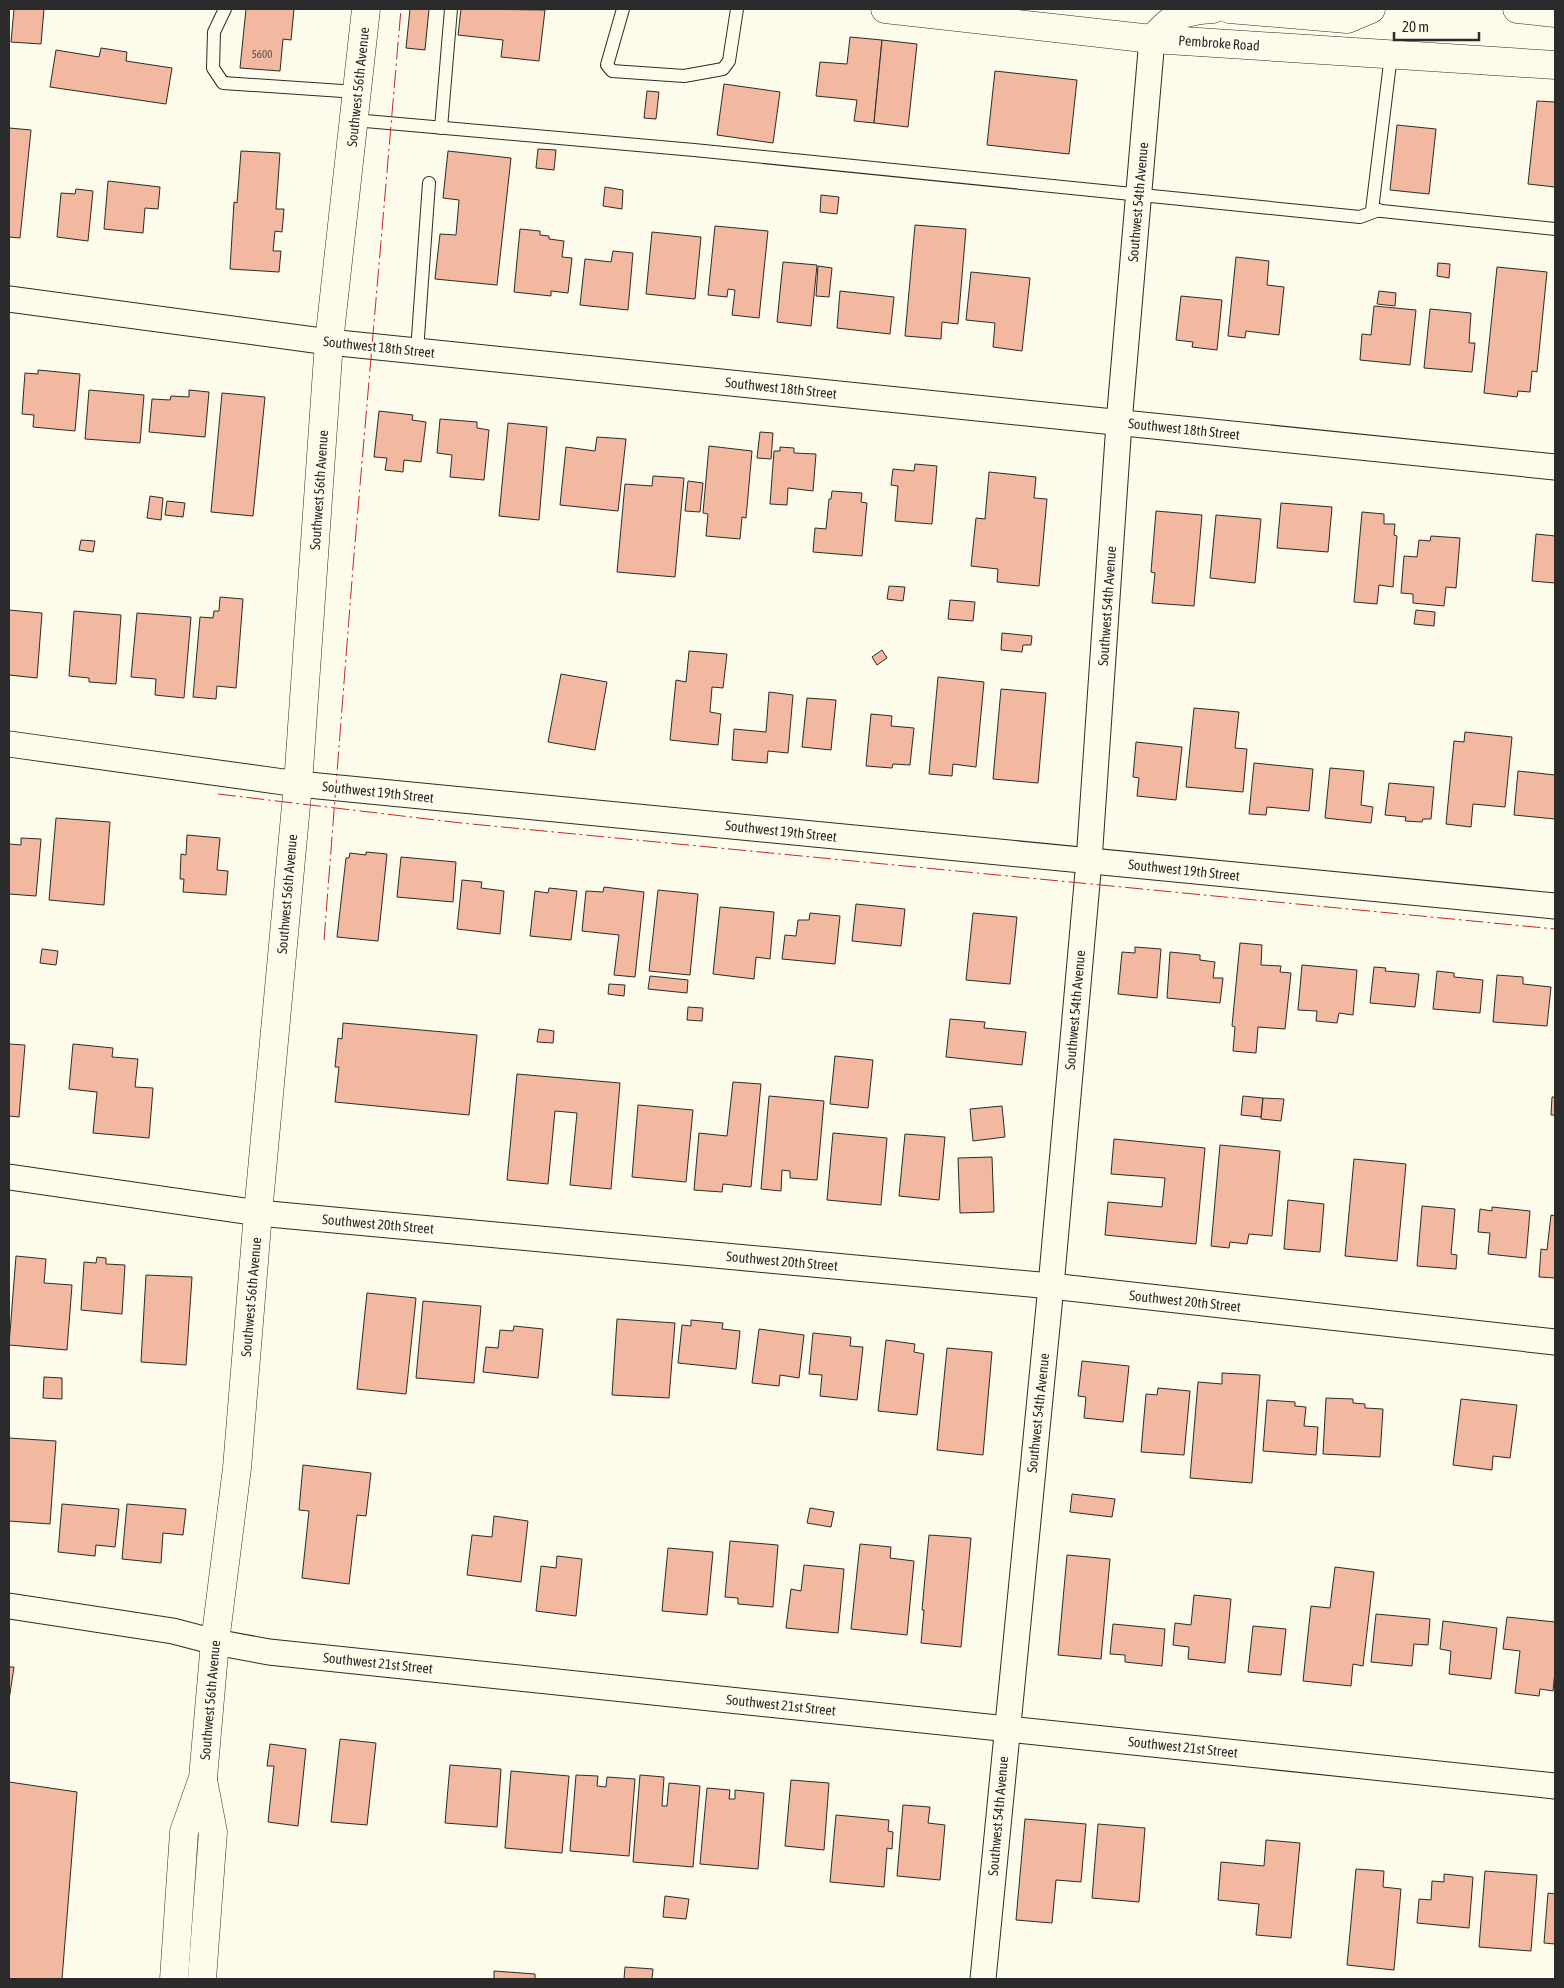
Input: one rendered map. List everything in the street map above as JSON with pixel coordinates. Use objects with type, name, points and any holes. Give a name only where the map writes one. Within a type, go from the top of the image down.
[{"type":"street","name":"Southwest 56th Avenue","points":[[174,1979],[184,1832],[203,1778],[215,1642],[237,1468],[258,1213],[298,784],[329,342],[366,9]]},
{"type":"street","name":"Pembroke Road","points":[[885,9],[1152,39],[1555,65]]},
{"type":"street","points":[[1152,39],[1173,17],[1196,10],[1213,9]]},
{"type":"street","points":[[1229,9],[1347,19],[1371,9]]},
{"type":"street","points":[[1517,9],[1555,13]]},
{"type":"street","name":"Southwest 54th Avenue","points":[[982,1979],[1051,1286],[1089,861],[1119,422],[1152,39]]},
{"type":"street","name":"Southwest 18th Street","points":[[9,299],[329,342],[1555,467]]},
{"type":"street","name":"Southwest 19th Street","points":[[9,744],[298,784],[1555,906]]},
{"type":"street","name":"Southwest 20th Street","points":[[9,1177],[258,1213],[1051,1286],[1555,1342]]},
{"type":"street","name":"Southwest 21st Street","points":[[9,1606],[173,1631],[215,1642],[269,1652],[1555,1786]]},
{"type":"street","name":"Southwest 56th Avenue","points":[[202,1979],[213,1832],[203,1778]]},
{"type":"lane","points":[[225,9],[214,32],[213,68],[223,82],[357,92]]},
{"type":"lane","points":[[441,128],[451,9]]},
{"type":"lane","points":[[623,9],[606,65],[608,68],[612,71],[684,76],[723,69],[726,66],[729,61],[736,9]]},
{"type":"lane","points":[[1391,55],[1372,210],[1555,229]]},
{"type":"lane","points":[[354,120],[694,150],[1360,217],[1379,210]]},
{"type":"lane","points":[[417,351],[429,183]]},
{"type":"building","points":[[14,9],[44,9],[41,44],[11,42]]},
{"type":"building","points":[[246,9],[294,9],[291,40],[283,39],[280,71],[240,68]]},
{"type":"building","points":[[410,9],[429,9],[425,50],[406,48]]},
{"type":"building","points":[[461,9],[545,10],[539,61],[501,57],[503,40],[458,35]]},
{"type":"building","points":[[850,37],[882,40],[874,123],[854,121],[857,100],[816,96],[820,62],[847,64]]},
{"type":"building","points":[[882,40],[917,44],[908,127],[874,123]]},
{"type":"building","points":[[101,48],[127,52],[126,61],[172,68],[166,104],[50,87],[56,50],[99,57]]},
{"type":"building","points":[[995,71],[1077,80],[1069,154],[987,145]]},
{"type":"building","points":[[724,84],[780,92],[773,143],[717,135]]},
{"type":"building","points":[[647,91],[659,92],[656,119],[644,118]]},
{"type":"building","points":[[1537,101],[1555,102],[1555,187],[1528,184]]},
{"type":"building","points":[[1397,125],[1436,129],[1429,194],[1390,190]]},
{"type":"building","points":[[9,128],[31,130],[20,238],[9,237]]},
{"type":"building","points":[[538,149],[556,150],[554,170],[536,168]]},
{"type":"building","points":[[241,151],[280,153],[276,209],[284,209],[282,232],[275,231],[273,251],[281,251],[279,272],[230,269],[234,202],[237,203]]},
{"type":"building","points":[[448,151],[511,158],[497,285],[435,279],[440,234],[456,235],[459,200],[443,198]]},
{"type":"building","points":[[108,181],[160,187],[158,209],[145,208],[143,233],[104,229]]},
{"type":"building","points":[[605,187],[623,190],[622,209],[603,206]]},
{"type":"building","points":[[76,189],[93,191],[88,241],[57,237],[61,193],[75,194]]},
{"type":"building","points":[[821,195],[839,197],[837,214],[820,212]]},
{"type":"building","points":[[915,225],[966,229],[958,324],[942,322],[941,339],[905,336]]},
{"type":"building","points":[[715,226],[768,231],[759,318],[732,315],[735,290],[728,289],[727,297],[708,295]]},
{"type":"building","points":[[520,229],[540,231],[540,235],[549,236],[549,239],[564,241],[562,257],[572,258],[568,293],[551,291],[551,296],[514,292]]},
{"type":"building","points":[[652,232],[701,237],[695,299],[646,294]]},
{"type":"building","points":[[613,251],[633,253],[628,310],[580,305],[585,259],[611,262]]},
{"type":"building","points":[[1236,257],[1269,261],[1267,285],[1284,287],[1279,335],[1246,331],[1245,338],[1228,336]]},
{"type":"building","points":[[783,262],[817,265],[811,326],[777,322]]},
{"type":"building","points":[[1438,263],[1450,264],[1449,278],[1437,276]]},
{"type":"building","points":[[818,266],[832,268],[829,297],[816,296]]},
{"type":"building","points":[[1497,267],[1547,272],[1537,372],[1532,371],[1530,392],[1518,391],[1517,397],[1484,393]]},
{"type":"building","points":[[971,272],[1030,278],[1022,351],[993,347],[995,323],[966,320]]},
{"type":"building","points":[[840,291],[894,297],[890,334],[837,328]]},
{"type":"building","points":[[1379,291],[1396,293],[1395,306],[1377,304]]},
{"type":"building","points":[[1181,296],[1222,300],[1217,350],[1192,347],[1193,342],[1176,340]]},
{"type":"building","points":[[1374,306],[1416,310],[1410,365],[1360,360],[1362,334],[1371,335]]},
{"type":"building","points":[[1430,309],[1471,313],[1469,343],[1475,343],[1472,372],[1424,368]]},
{"type":"building","points":[[38,370],[80,374],[75,431],[33,427],[34,415],[22,414],[25,373],[38,374]]},
{"type":"building","points":[[89,390],[144,395],[140,443],[85,439]]},
{"type":"building","points":[[189,390],[209,392],[205,437],[149,432],[152,399],[170,400],[171,396],[189,397]]},
{"type":"building","points":[[222,393],[265,397],[253,516],[211,512]]},
{"type":"building","points":[[379,411],[413,415],[412,420],[426,422],[421,462],[404,460],[403,472],[385,470],[387,458],[374,457]]},
{"type":"building","points":[[440,419],[477,422],[477,428],[489,430],[484,480],[450,477],[452,455],[437,453]]},
{"type":"building","points":[[508,423],[547,427],[539,520],[499,516]]},
{"type":"building","points":[[760,432],[773,433],[771,459],[757,458]]},
{"type":"building","points":[[597,437],[626,439],[618,511],[560,505],[566,447],[595,451]]},
{"type":"building","points":[[709,446],[752,451],[746,518],[742,517],[740,539],[706,536],[708,514],[703,513]]},
{"type":"building","points":[[780,447],[794,448],[794,453],[816,454],[813,491],[788,488],[787,505],[770,504],[774,451],[780,451]]},
{"type":"building","points":[[915,464],[937,466],[932,524],[895,521],[898,486],[891,485],[893,469],[914,471]]},
{"type":"building","points":[[989,472],[1036,477],[1034,498],[1047,499],[1039,586],[997,582],[998,569],[971,566],[976,518],[985,519]]},
{"type":"building","points":[[653,476],[684,478],[675,577],[617,572],[625,484],[652,486]]},
{"type":"building","points":[[688,481],[703,483],[700,512],[685,511]]},
{"type":"building","points":[[832,491],[862,493],[861,502],[867,503],[862,556],[813,552],[815,528],[826,529],[829,499],[831,499]]},
{"type":"building","points":[[150,496],[163,498],[161,520],[147,518]]},
{"type":"building","points":[[167,501],[185,503],[183,517],[165,515]]},
{"type":"building","points":[[1281,503],[1332,507],[1328,552],[1277,548]]},
{"type":"building","points":[[1156,511],[1202,515],[1194,606],[1152,603],[1155,573],[1151,572]]},
{"type":"building","points":[[1362,512],[1384,514],[1384,524],[1395,524],[1394,535],[1397,536],[1393,587],[1379,585],[1377,604],[1354,602]]},
{"type":"building","points":[[1216,515],[1261,519],[1255,583],[1210,578]]},
{"type":"building","points":[[1536,534],[1555,536],[1555,583],[1532,581]]},
{"type":"building","points":[[1431,536],[1460,538],[1456,588],[1446,587],[1444,606],[1413,603],[1413,594],[1401,593],[1404,556],[1417,557],[1419,540],[1430,541]]},
{"type":"building","points":[[81,540],[95,541],[93,552],[79,550]]},
{"type":"building","points":[[889,586],[905,587],[903,601],[887,599]]},
{"type":"building","points":[[220,597],[243,599],[236,688],[217,686],[216,699],[193,697],[200,617],[213,618],[214,611],[219,611]]},
{"type":"building","points":[[950,600],[975,602],[973,621],[948,619]]},
{"type":"building","points":[[9,610],[42,613],[37,678],[9,675]]},
{"type":"building","points":[[1416,610],[1435,612],[1434,626],[1414,624]]},
{"type":"building","points":[[74,611],[121,615],[116,684],[89,682],[89,678],[69,676]]},
{"type":"building","points":[[137,613],[191,617],[184,698],[155,695],[156,679],[131,677]]},
{"type":"building","points":[[1002,633],[1032,636],[1031,645],[1023,645],[1022,652],[1001,650]]},
{"type":"building","points":[[882,650],[887,658],[877,665],[872,657]]},
{"type":"building","points":[[689,651],[727,654],[723,688],[712,687],[710,712],[721,714],[718,745],[670,740],[676,680],[686,682]]},
{"type":"building","points":[[561,674],[607,682],[595,750],[548,742]]},
{"type":"building","points":[[938,677],[984,682],[976,767],[953,764],[952,776],[929,774]]},
{"type":"building","points":[[1001,689],[1046,693],[1038,783],[993,779]]},
{"type":"building","points":[[769,692],[793,695],[788,753],[768,751],[767,763],[732,760],[734,729],[766,732]]},
{"type":"building","points":[[807,698],[836,700],[831,750],[802,747]]},
{"type":"building","points":[[1194,708],[1239,712],[1235,748],[1247,749],[1243,792],[1186,787]]},
{"type":"building","points":[[871,714],[892,716],[891,726],[914,728],[910,765],[893,764],[892,768],[866,766]]},
{"type":"building","points":[[1465,732],[1512,737],[1505,807],[1473,804],[1471,827],[1446,824],[1454,741],[1464,742]]},
{"type":"building","points":[[1136,742],[1182,747],[1176,800],[1137,796],[1139,778],[1133,777]]},
{"type":"building","points":[[1254,763],[1313,769],[1309,811],[1267,807],[1266,815],[1249,814]]},
{"type":"building","points":[[1330,768],[1364,771],[1361,805],[1373,807],[1371,823],[1325,818]]},
{"type":"building","points":[[1518,771],[1555,775],[1555,819],[1514,815]]},
{"type":"building","points":[[1389,783],[1434,787],[1431,819],[1423,819],[1422,822],[1405,821],[1406,817],[1385,815]]},
{"type":"building","points":[[56,818],[110,822],[104,905],[49,900]]},
{"type":"building","points":[[187,835],[220,838],[217,870],[228,871],[226,895],[183,892],[184,879],[180,879],[181,854],[186,855]]},
{"type":"building","points":[[21,838],[41,839],[36,896],[9,894],[9,844],[21,845]]},
{"type":"building","points":[[366,852],[387,854],[378,941],[337,937],[346,858],[349,858],[350,853],[366,855]]},
{"type":"building","points":[[401,857],[456,862],[453,902],[397,897]]},
{"type":"building","points":[[462,880],[482,882],[481,888],[504,891],[500,934],[457,929]]},
{"type":"building","points":[[604,887],[644,892],[635,977],[614,975],[619,935],[582,931],[586,891],[603,892]]},
{"type":"building","points":[[549,888],[577,891],[571,940],[530,936],[535,891],[548,893]]},
{"type":"building","points":[[658,890],[698,894],[690,975],[649,971]]},
{"type":"building","points":[[856,904],[905,909],[901,946],[852,941]]},
{"type":"building","points":[[720,907],[774,912],[770,959],[756,957],[754,979],[713,974]]},
{"type":"building","points":[[810,913],[840,916],[835,964],[782,959],[785,935],[796,936],[798,920],[809,920]]},
{"type":"building","points":[[973,913],[1017,917],[1010,984],[966,980]]},
{"type":"building","points":[[1240,943],[1262,945],[1261,965],[1281,966],[1280,972],[1291,973],[1285,1029],[1258,1027],[1256,1053],[1233,1051],[1235,1027],[1232,1026]]},
{"type":"building","points":[[1135,947],[1161,949],[1157,998],[1118,994],[1122,952],[1135,953]]},
{"type":"building","points":[[42,949],[58,951],[56,965],[40,963]]},
{"type":"building","points":[[1170,952],[1200,955],[1200,960],[1215,962],[1213,978],[1223,978],[1220,1003],[1167,998]]},
{"type":"building","points":[[1302,965],[1357,970],[1353,1015],[1339,1013],[1337,1023],[1316,1021],[1317,1011],[1298,1010]]},
{"type":"building","points":[[1374,967],[1386,968],[1385,971],[1419,974],[1415,1007],[1370,1003]]},
{"type":"building","points":[[1437,971],[1454,973],[1454,977],[1483,980],[1480,1013],[1433,1009]]},
{"type":"building","points":[[1497,975],[1523,977],[1523,984],[1551,987],[1547,1026],[1493,1022]]},
{"type":"building","points":[[650,976],[688,980],[687,993],[648,989]]},
{"type":"building","points":[[609,984],[625,985],[624,996],[608,994]]},
{"type":"building","points":[[688,1007],[703,1008],[702,1021],[687,1020]]},
{"type":"building","points":[[950,1019],[985,1022],[984,1028],[1026,1032],[1022,1065],[946,1057]]},
{"type":"building","points":[[343,1023],[477,1035],[469,1115],[335,1102],[339,1067],[335,1067],[338,1038],[342,1039]]},
{"type":"building","points":[[539,1029],[554,1031],[553,1043],[537,1042]]},
{"type":"building","points":[[9,1044],[25,1045],[19,1117],[9,1116]]},
{"type":"building","points":[[73,1044],[113,1048],[112,1057],[138,1059],[135,1087],[153,1088],[149,1138],[93,1133],[97,1092],[69,1089]]},
{"type":"building","points":[[835,1056],[873,1060],[868,1108],[830,1104]]},
{"type":"building","points":[[517,1074],[620,1083],[611,1189],[570,1185],[577,1113],[555,1111],[548,1184],[507,1180]]},
{"type":"building","points":[[733,1082],[761,1084],[751,1187],[723,1184],[722,1192],[694,1190],[699,1133],[727,1136]]},
{"type":"building","points":[[769,1096],[824,1101],[817,1180],[790,1178],[790,1171],[782,1170],[781,1191],[761,1189]]},
{"type":"building","points":[[1243,1096],[1263,1098],[1261,1117],[1241,1115]]},
{"type":"building","points":[[1552,1097],[1555,1097],[1555,1115],[1551,1115]]},
{"type":"building","points":[[1263,1098],[1284,1099],[1281,1121],[1261,1119]]},
{"type":"building","points":[[638,1105],[693,1110],[686,1182],[632,1177]]},
{"type":"building","points":[[1002,1106],[1005,1137],[973,1141],[970,1109]]},
{"type":"building","points":[[833,1133],[887,1138],[881,1205],[827,1200]]},
{"type":"building","points":[[905,1134],[945,1137],[939,1200],[899,1196]]},
{"type":"building","points":[[1114,1139],[1205,1148],[1196,1244],[1105,1235],[1108,1202],[1162,1207],[1165,1178],[1111,1174]]},
{"type":"building","points":[[1220,1145],[1280,1151],[1272,1236],[1249,1234],[1247,1244],[1230,1242],[1229,1248],[1211,1246]]},
{"type":"building","points":[[992,1157],[994,1212],[960,1213],[958,1158]]},
{"type":"building","points":[[1354,1159],[1406,1164],[1397,1261],[1345,1256]]},
{"type":"building","points":[[1288,1200],[1324,1204],[1320,1252],[1284,1249]]},
{"type":"building","points":[[1422,1206],[1455,1209],[1451,1254],[1457,1255],[1456,1269],[1417,1266]]},
{"type":"building","points":[[1492,1207],[1530,1211],[1526,1258],[1488,1254],[1490,1233],[1478,1232],[1480,1209],[1492,1211]]},
{"type":"building","points":[[1551,1215],[1555,1216],[1555,1278],[1539,1277],[1541,1249],[1547,1250]]},
{"type":"building","points":[[16,1256],[46,1259],[44,1283],[72,1285],[67,1350],[9,1345]]},
{"type":"building","points":[[97,1257],[106,1258],[106,1264],[125,1265],[122,1314],[81,1310],[84,1262],[96,1263]]},
{"type":"building","points":[[146,1275],[192,1277],[186,1365],[141,1362]]},
{"type":"building","points":[[367,1293],[416,1298],[406,1394],[357,1389]]},
{"type":"building","points":[[423,1301],[481,1306],[474,1383],[416,1378]]},
{"type":"building","points":[[617,1319],[675,1323],[669,1398],[612,1395]]},
{"type":"building","points":[[691,1320],[723,1323],[722,1329],[740,1331],[736,1369],[678,1363],[682,1325],[691,1326]]},
{"type":"building","points":[[514,1326],[543,1329],[538,1378],[483,1372],[486,1347],[498,1348],[500,1330],[513,1331]]},
{"type":"building","points":[[759,1329],[804,1335],[799,1378],[780,1375],[779,1386],[752,1383]]},
{"type":"building","points":[[813,1333],[851,1337],[850,1346],[863,1347],[857,1400],[820,1396],[822,1375],[809,1374]]},
{"type":"building","points":[[886,1340],[915,1344],[914,1352],[924,1354],[917,1415],[878,1411]]},
{"type":"building","points":[[947,1348],[992,1352],[983,1455],[937,1450]]},
{"type":"building","points":[[1082,1361],[1129,1366],[1123,1422],[1084,1418],[1086,1397],[1078,1396]]},
{"type":"building","points":[[1222,1373],[1260,1375],[1252,1483],[1190,1478],[1198,1382],[1222,1384]]},
{"type":"building","points":[[44,1377],[62,1378],[62,1399],[43,1398]]},
{"type":"building","points":[[1158,1388],[1190,1391],[1184,1455],[1141,1452],[1146,1394],[1157,1395]]},
{"type":"building","points":[[1326,1398],[1353,1399],[1353,1403],[1365,1404],[1365,1408],[1383,1409],[1380,1457],[1323,1454]]},
{"type":"building","points":[[1461,1399],[1517,1405],[1510,1458],[1493,1456],[1492,1470],[1453,1465]]},
{"type":"building","points":[[1267,1400],[1295,1402],[1295,1406],[1306,1407],[1304,1426],[1318,1427],[1316,1455],[1263,1451]]},
{"type":"building","points":[[9,1438],[56,1441],[50,1524],[9,1521]]},
{"type":"building","points":[[303,1465],[371,1473],[366,1516],[357,1515],[349,1584],[302,1578],[309,1511],[299,1510]]},
{"type":"building","points":[[1072,1494],[1115,1499],[1112,1517],[1070,1512]]},
{"type":"building","points":[[62,1504],[119,1509],[115,1547],[96,1545],[95,1556],[58,1552]]},
{"type":"building","points":[[127,1504],[186,1509],[183,1535],[163,1533],[161,1563],[122,1559]]},
{"type":"building","points":[[810,1508],[834,1512],[831,1527],[807,1523]]},
{"type":"building","points":[[494,1516],[528,1521],[521,1582],[467,1575],[472,1535],[492,1537]]},
{"type":"building","points":[[929,1535],[971,1538],[961,1647],[921,1643]]},
{"type":"building","points":[[730,1541],[778,1545],[773,1607],[738,1604],[738,1598],[725,1597]]},
{"type":"building","points":[[860,1544],[891,1547],[890,1558],[914,1561],[907,1635],[851,1629]]},
{"type":"building","points":[[668,1548],[713,1552],[707,1615],[662,1611]]},
{"type":"building","points":[[1067,1555],[1110,1559],[1101,1659],[1058,1655]]},
{"type":"building","points":[[557,1556],[582,1559],[576,1616],[536,1611],[541,1566],[556,1568]]},
{"type":"building","points":[[804,1565],[844,1569],[838,1633],[786,1628],[791,1589],[801,1591]]},
{"type":"building","points":[[1335,1567],[1374,1572],[1363,1666],[1353,1664],[1351,1686],[1303,1681],[1311,1606],[1330,1608]]},
{"type":"building","points":[[1194,1595],[1231,1599],[1225,1663],[1188,1659],[1189,1647],[1173,1645],[1175,1623],[1191,1625]]},
{"type":"building","points":[[1376,1614],[1430,1619],[1428,1645],[1414,1644],[1412,1666],[1371,1662]]},
{"type":"building","points":[[1507,1617],[1555,1622],[1553,1691],[1540,1689],[1539,1696],[1515,1693],[1520,1651],[1503,1649]]},
{"type":"building","points":[[1443,1621],[1497,1628],[1491,1679],[1449,1674],[1451,1651],[1440,1649]]},
{"type":"building","points":[[1113,1624],[1165,1629],[1162,1666],[1125,1662],[1125,1655],[1110,1654]]},
{"type":"building","points":[[1253,1626],[1286,1629],[1281,1675],[1248,1672]]},
{"type":"building","points":[[9,1667],[14,1667],[9,1700]]},
{"type":"building","points":[[340,1739],[376,1743],[367,1825],[331,1822]]},
{"type":"building","points":[[270,1744],[306,1749],[298,1826],[268,1822],[274,1766],[267,1766]]},
{"type":"building","points":[[450,1765],[501,1769],[497,1827],[445,1823]]},
{"type":"building","points":[[511,1771],[569,1776],[562,1853],[505,1848]]},
{"type":"building","points":[[576,1775],[598,1776],[597,1786],[606,1787],[607,1777],[635,1779],[629,1856],[570,1851]]},
{"type":"building","points":[[640,1775],[664,1777],[662,1806],[667,1806],[669,1783],[700,1786],[693,1867],[633,1862]]},
{"type":"building","points":[[791,1780],[829,1783],[824,1850],[785,1846]]},
{"type":"building","points":[[9,1782],[77,1792],[62,1979],[9,1979]]},
{"type":"building","points":[[707,1788],[730,1790],[729,1799],[735,1799],[735,1790],[764,1793],[758,1869],[700,1864]]},
{"type":"building","points":[[903,1805],[930,1807],[928,1823],[945,1825],[940,1880],[897,1876]]},
{"type":"building","points":[[836,1815],[889,1820],[888,1831],[893,1832],[892,1849],[887,1848],[884,1887],[830,1882]]},
{"type":"building","points":[[1025,1819],[1086,1824],[1081,1882],[1056,1880],[1052,1923],[1016,1920]]},
{"type":"building","points":[[1098,1824],[1145,1828],[1139,1902],[1092,1898]]},
{"type":"building","points":[[1266,1840],[1300,1843],[1291,1938],[1256,1935],[1259,1904],[1218,1900],[1221,1862],[1264,1866]]},
{"type":"building","points":[[1356,1869],[1384,1871],[1383,1887],[1401,1889],[1394,1970],[1347,1965]]},
{"type":"building","points":[[1485,1871],[1537,1875],[1531,1951],[1479,1947]]},
{"type":"building","points":[[1444,1874],[1473,1877],[1469,1928],[1417,1923],[1419,1899],[1431,1900],[1432,1881],[1444,1882]]},
{"type":"building","points":[[1548,1893],[1555,1894],[1555,1944],[1544,1943]]},
{"type":"building","points":[[665,1896],[689,1899],[686,1919],[663,1917]]},
{"type":"building","points":[[625,1967],[653,1969],[652,1979],[624,1979]]},
{"type":"building","points":[[494,1971],[535,1974],[535,1979],[494,1979]]},
{"type":"power","points":[[324,940],[353,567],[401,9]]},
{"type":"power","points":[[218,794],[461,823],[1555,929]]}]
